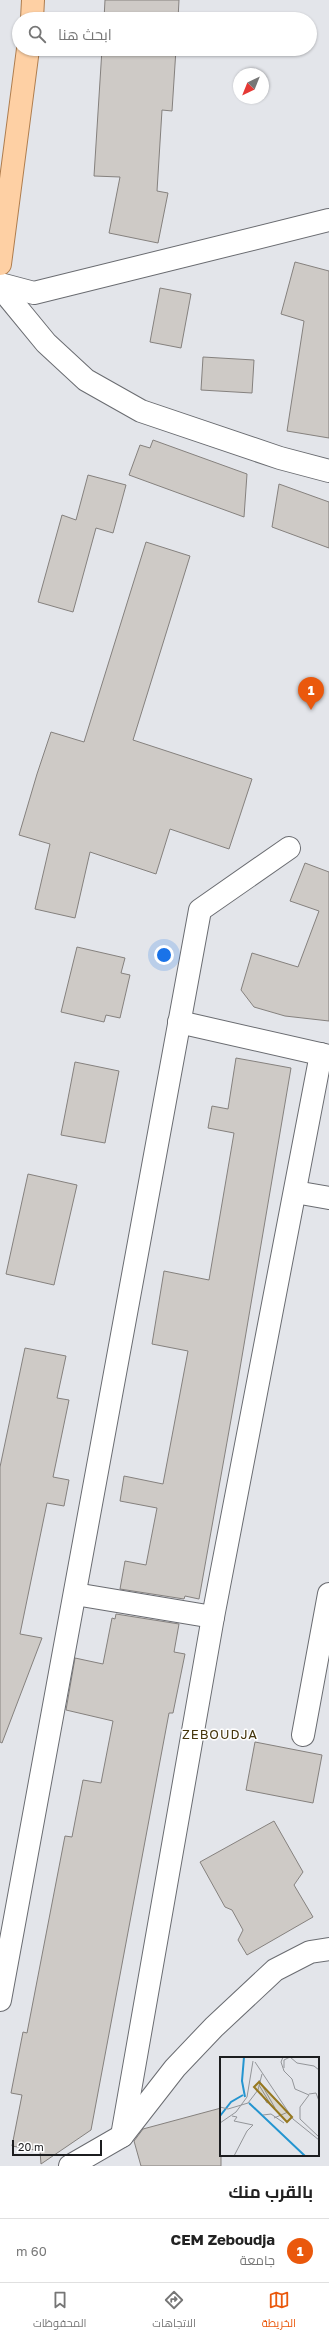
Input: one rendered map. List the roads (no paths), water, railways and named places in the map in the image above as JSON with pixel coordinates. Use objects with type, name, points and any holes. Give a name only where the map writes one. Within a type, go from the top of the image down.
[{"type":"main road","points":[[32,12],[33,0]]},
{"type":"main road","points":[[0,264],[27,56]]},
{"type":"street","points":[[0,285],[34,293],[329,220]]},
{"type":"street","points":[[0,285],[46,343],[86,380],[141,411],[280,458],[329,471]]},
{"type":"street","points":[[0,2000],[200,910],[289,848]]},
{"type":"street","points":[[122,2136],[213,1617],[295,1192],[325,1055],[179,1022]]},
{"type":"street","points":[[295,1192],[329,1198]]},
{"type":"street","points":[[75,1594],[213,1617]]},
{"type":"street","points":[[303,1735],[329,1594]]},
{"type":"street","points":[[70,2166],[122,2136],[175,2068],[214,2027],[275,1970],[310,1952],[329,1949]]},
{"type":"place","name":"CEM Zeboudja","points":[[311,710]]},
{"type":"district","name":"ZEBOUDJA","points":[[220,1734]]}]
